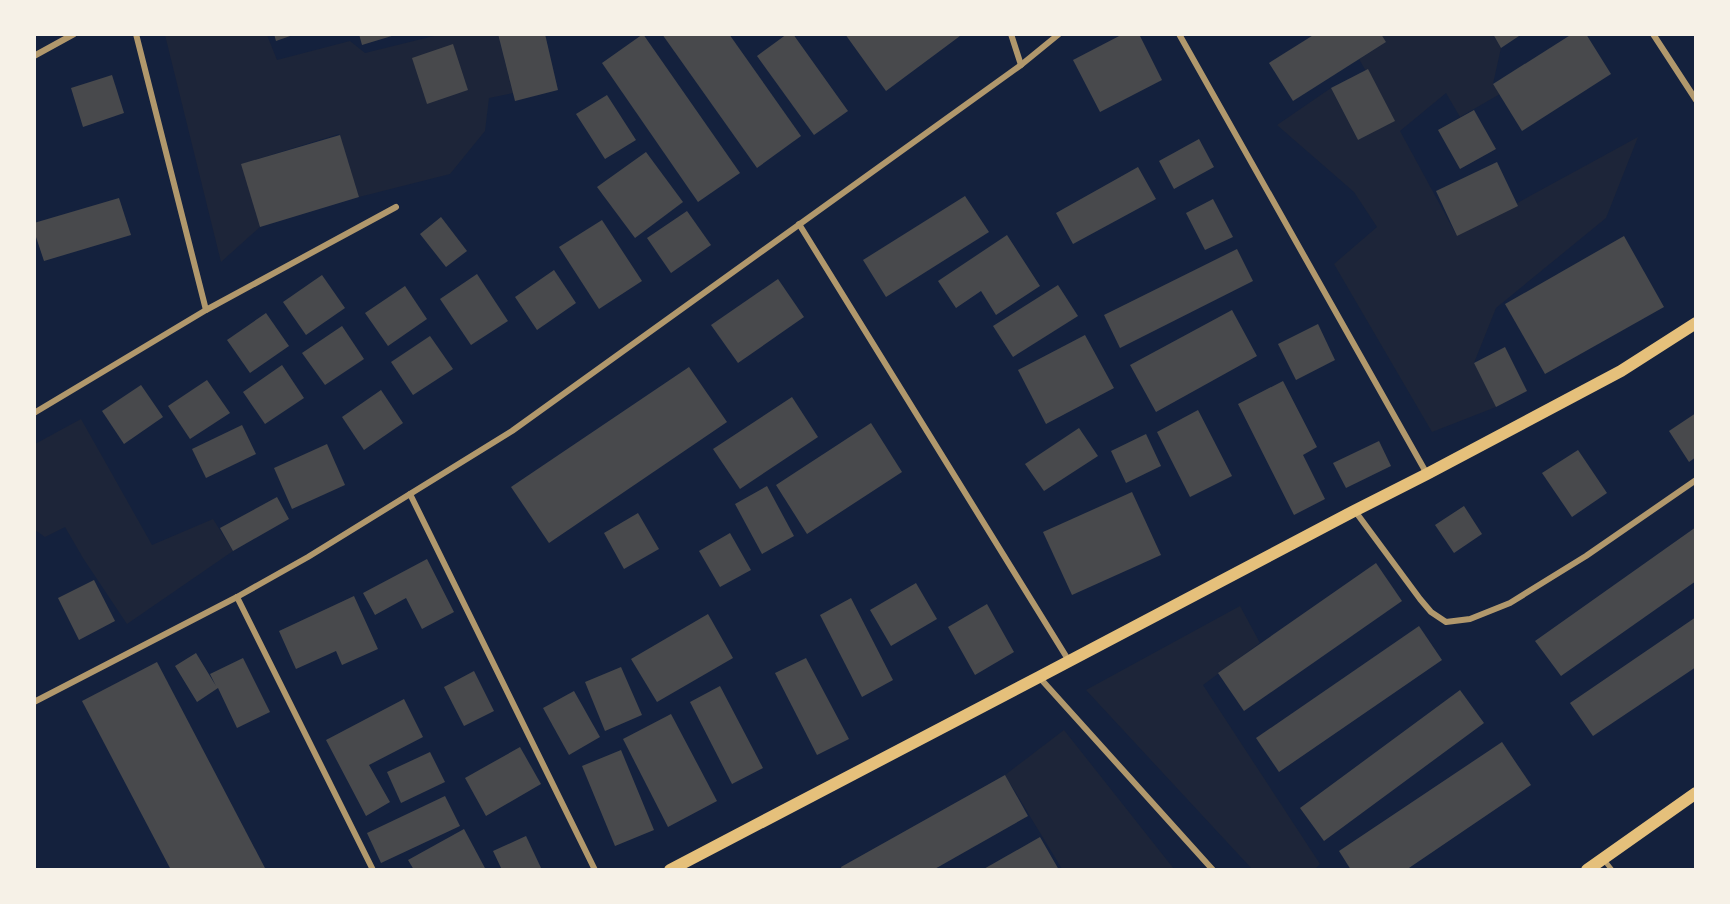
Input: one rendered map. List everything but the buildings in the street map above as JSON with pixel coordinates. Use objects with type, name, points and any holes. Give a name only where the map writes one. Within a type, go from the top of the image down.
[{"type":"main road","points":[[670,870],[1621,371],[1695,323]]},
{"type":"main road","points":[[1587,870],[1695,794]]},
{"type":"street","points":[[34,56],[74,34]]},
{"type":"street","points":[[135,34],[206,310]]},
{"type":"street","points":[[1011,34],[1021,65]]},
{"type":"street","points":[[34,702],[237,597],[308,557],[512,431],[1021,65],[1059,34]]},
{"type":"street","points":[[1179,34],[1427,474]]},
{"type":"street","points":[[1653,34],[1695,100]]},
{"type":"street","points":[[34,413],[206,310],[396,207]]},
{"type":"street","points":[[799,224],[1069,661]]},
{"type":"street","points":[[1354,511],[1420,599],[1431,612],[1446,622],[1470,619],[1509,603],[1586,556],[1695,480]]},
{"type":"street","points":[[410,494],[595,870]]},
{"type":"street","points":[[237,597],[373,870]]},
{"type":"street","points":[[1039,677],[1213,870]]},
{"type":"street","points":[[1603,859],[1612,870]]},
{"type":"shaded area","points":[[165,35],[267,35],[277,60],[350,41],[365,53],[438,35],[498,35],[513,93],[489,98],[485,131],[450,174],[359,197],[339,134],[242,164],[260,227],[221,262]]},
{"type":"shaded area","points":[[1381,35],[1493,35],[1501,48],[1493,84],[1500,94],[1460,117],[1446,93],[1400,131],[1457,236],[1638,137],[1606,218],[1496,308],[1474,363],[1496,407],[1432,432],[1334,264],[1377,227],[1354,192],[1277,125],[1331,88],[1358,140],[1394,121],[1359,59],[1386,42]]},
{"type":"shaded area","points":[[81,419],[152,545],[213,519],[233,551],[127,624],[65,527],[45,537],[35,530],[35,444]]},
{"type":"shaded area","points":[[1240,606],[1260,643],[1203,685],[1320,864],[1315,869],[1252,869],[1086,690]]},
{"type":"shaded area","points":[[1064,730],[1174,869],[1062,869],[1005,775]]}]
